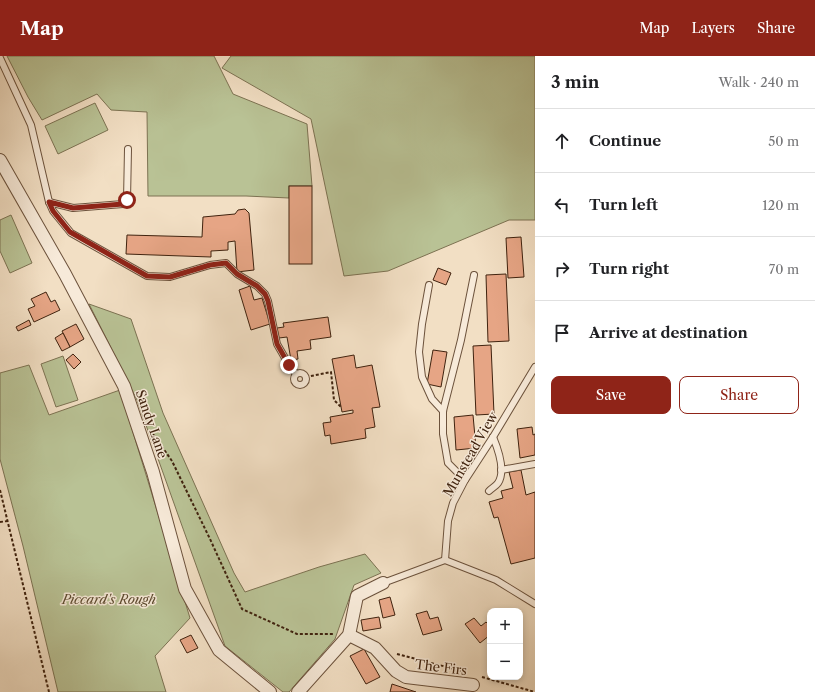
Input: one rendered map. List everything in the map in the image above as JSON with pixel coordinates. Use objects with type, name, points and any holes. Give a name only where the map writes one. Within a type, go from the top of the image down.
[{"type":"street","name":"Sandy Lane","points":[[0,160],[65,274],[124,386],[154,472],[185,589],[219,650],[270,692]]},
{"type":"street","points":[[298,692],[349,635],[357,596],[383,583]]},
{"type":"street","name":"The Firs","points":[[349,635],[375,648],[396,671],[406,677],[475,680]]},
{"type":"lane","points":[[0,58],[31,125],[49,202],[53,211],[70,232],[147,276],[170,277],[210,265],[226,263],[237,274],[257,286],[265,294],[268,301],[277,344],[296,374]]},
{"type":"lane","points":[[49,202],[73,208],[123,204],[127,200],[128,149]]},
{"type":"lane","points":[[465,480],[448,463],[444,434],[443,411],[461,340],[474,275]]},
{"type":"lane","points":[[429,285],[422,324],[420,352],[422,377],[432,399],[443,411]]},
{"type":"lane","name":"Munstead View","points":[[445,560],[448,521],[453,502],[535,367]]},
{"type":"lane","points":[[302,373],[306,375],[304,385],[296,384],[294,380],[296,374],[302,373]]},
{"type":"lane","points":[[489,491],[500,481],[501,476],[499,455],[493,437]]},
{"type":"lane","points":[[501,470],[535,464]]},
{"type":"lane","points":[[383,583],[445,560],[496,580],[535,604]]},
{"type":"path","points":[[306,377],[331,372],[334,400],[341,407]]},
{"type":"path","points":[[150,429],[172,461],[242,609],[297,634],[349,635]]},
{"type":"path","points":[[0,490],[49,692]]},
{"type":"path","points":[[0,522],[8,521]]},
{"type":"path","points":[[397,654],[464,672]]},
{"type":"path","points":[[475,680],[534,692]]},
{"type":"green space","points":[[7,56],[214,56],[233,94],[307,124],[312,186],[289,186],[289,198],[246,196],[148,196],[147,112],[111,110],[97,94],[42,120],[28,97]]},
{"type":"green space","points":[[231,56],[535,56],[535,220],[509,220],[388,271],[344,276],[311,119],[222,68]]},
{"type":"green space","points":[[95,103],[108,130],[58,154],[45,126]]},
{"type":"green space","points":[[11,215],[32,263],[10,273],[0,251],[0,220]]},
{"type":"green space","points":[[89,304],[131,319],[163,413],[234,573],[245,592],[319,567],[365,554],[381,573],[354,585],[335,639],[289,692],[283,692],[225,646],[137,400]]},
{"type":"green space","points":[[63,356],[78,400],[56,407],[41,364]]},
{"type":"green space","name":"Piccard's Rough","points":[[29,365],[49,415],[120,390],[190,618],[155,656],[166,692],[58,692],[23,546],[0,459],[0,373]]},
{"type":"building","points":[[289,186],[312,186],[312,264],[289,264]]},
{"type":"building","points":[[245,209],[249,213],[254,270],[237,272],[235,241],[228,242],[228,250],[211,251],[211,257],[126,254],[127,235],[202,237],[203,217],[235,214],[238,210]]},
{"type":"building","points":[[521,237],[524,277],[508,278],[506,238]]},
{"type":"building","points":[[438,268],[451,273],[446,285],[433,280]]},
{"type":"building","points":[[506,274],[509,341],[488,342],[486,275]]},
{"type":"building","points":[[250,286],[254,300],[262,298],[270,324],[251,330],[239,290]]},
{"type":"building","points":[[46,292],[51,302],[55,300],[60,310],[34,322],[28,309],[35,306],[31,299]]},
{"type":"building","points":[[328,317],[331,337],[310,340],[311,349],[297,351],[298,359],[291,360],[287,337],[279,338],[277,328],[284,327],[283,323]]},
{"type":"building","points":[[29,320],[31,325],[18,331],[16,327]]},
{"type":"building","points":[[76,324],[84,339],[70,347],[62,331]]},
{"type":"building","points":[[63,333],[70,347],[62,351],[55,338]]},
{"type":"building","points":[[491,345],[494,414],[476,415],[473,346]]},
{"type":"building","points":[[433,350],[447,352],[441,387],[427,384]]},
{"type":"building","points":[[73,354],[81,362],[74,369],[66,360]]},
{"type":"building","points":[[354,355],[356,368],[372,365],[380,407],[372,408],[375,427],[365,429],[366,438],[331,444],[330,435],[325,436],[323,423],[331,422],[330,417],[353,413],[353,410],[342,412],[332,359]]},
{"type":"building","points":[[473,415],[476,448],[456,450],[454,417]]},
{"type":"building","points":[[532,427],[533,435],[535,434],[535,455],[520,458],[517,429]]},
{"type":"building","points":[[521,470],[526,495],[535,492],[535,558],[511,564],[498,517],[494,518],[489,502],[503,498],[501,491],[513,488],[509,472]]},
{"type":"building","points":[[390,597],[395,615],[383,618],[379,600]]},
{"type":"building","points":[[427,611],[430,619],[438,617],[442,630],[423,635],[416,614]]},
{"type":"building","points":[[379,617],[381,628],[363,631],[361,620]]},
{"type":"building","points":[[474,618],[481,626],[486,622],[487,637],[480,643],[465,624]]},
{"type":"building","points":[[191,635],[198,648],[187,653],[180,640]]},
{"type":"building","points":[[364,649],[380,677],[366,684],[350,656]]},
{"type":"building","points":[[392,684],[416,692],[390,692]]},
{"type":"route","points":[[127,200],[123,204],[73,208],[49,202],[53,211],[70,232],[147,276],[170,277],[210,265],[226,263],[237,274],[257,286],[265,294],[268,301],[277,344],[289,365]]}]
